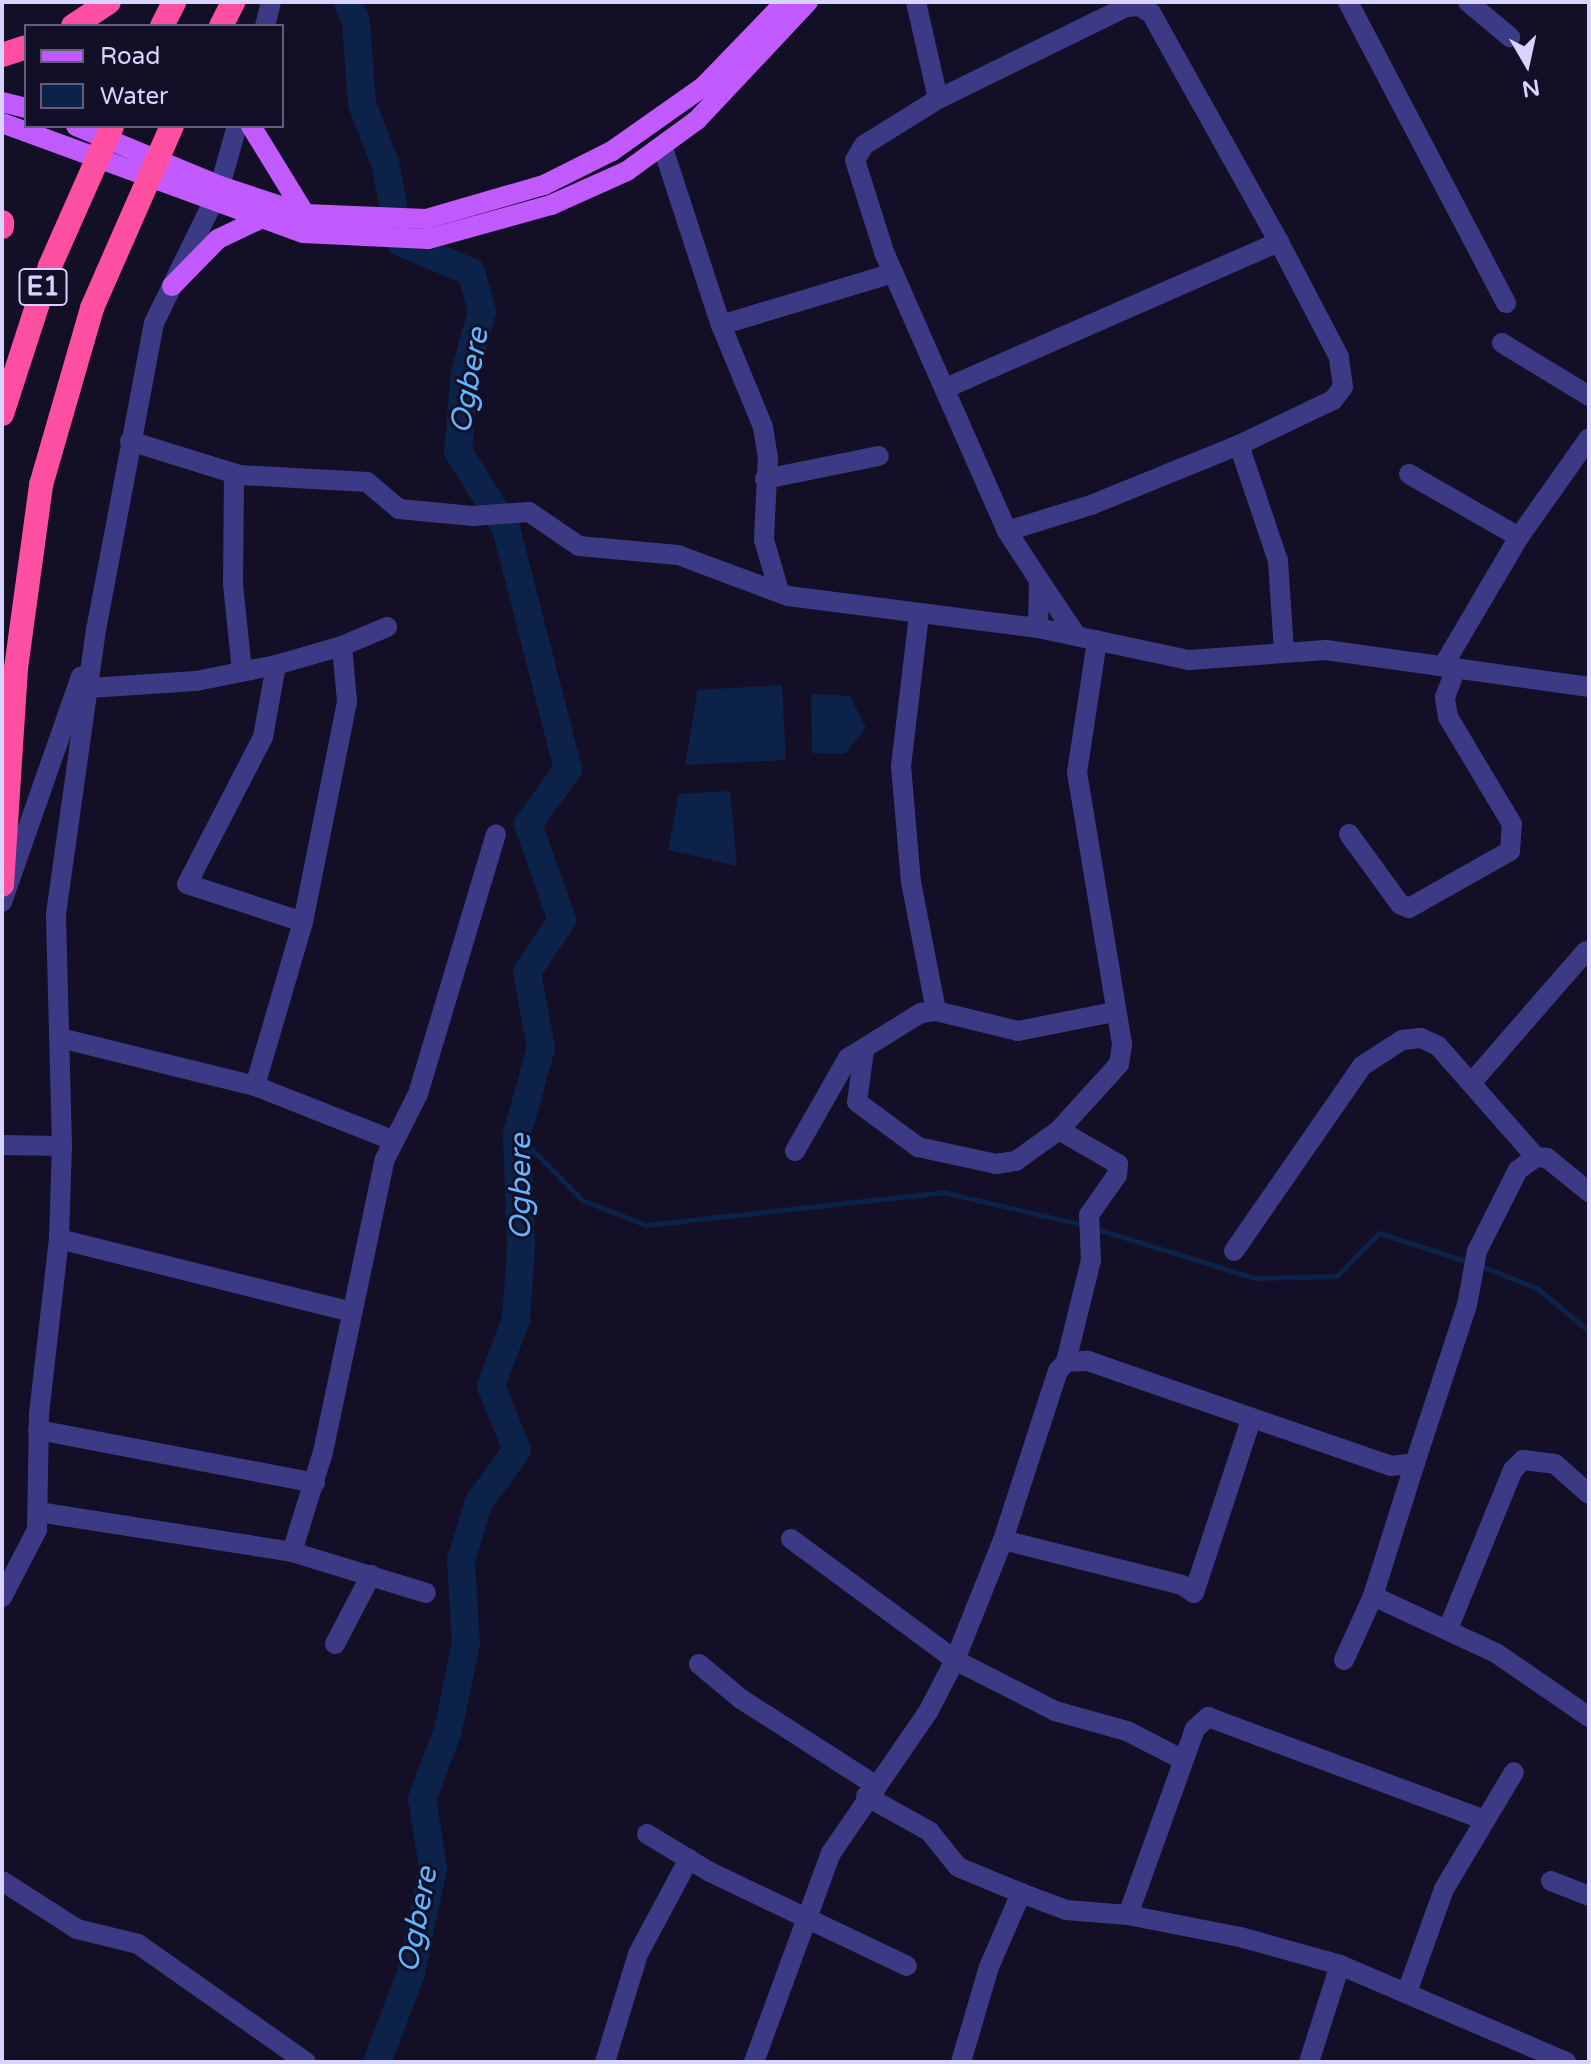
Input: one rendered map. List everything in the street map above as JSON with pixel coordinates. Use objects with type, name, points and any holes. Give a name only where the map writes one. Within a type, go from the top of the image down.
[{"type":"highway","points":[[75,24],[109,2]]},
{"type":"highway","points":[[163,24],[174,2]]},
{"type":"highway","points":[[222,24],[233,2]]},
{"type":"highway","points":[[2,55],[24,48]]},
{"type":"highway","name":"E1","points":[[2,414],[50,266],[111,128]]},
{"type":"highway","name":"E1","points":[[2,885],[16,668],[41,485],[71,368],[138,198],[171,128]]},
{"type":"main road","points":[[427,229],[544,185],[612,151],[704,86],[785,2]]},
{"type":"main road","points":[[80,128],[216,195],[258,220],[303,233],[427,229],[551,205],[627,171],[663,148],[724,94],[808,2]]},
{"type":"main road","points":[[2,102],[24,108]]},
{"type":"main road","points":[[2,123],[216,195],[369,230]]},
{"type":"main road","points":[[252,128],[305,214]]},
{"type":"main road","points":[[172,286],[218,239],[258,220]]},
{"type":"street","points":[[73,24],[80,2]]},
{"type":"street","points":[[266,24],[271,2]]},
{"type":"street","points":[[916,2],[938,99]]},
{"type":"street","points":[[1348,2],[1506,303]]},
{"type":"street","points":[[1468,2],[1510,37]]},
{"type":"street","points":[[1007,531],[1080,509],[1239,445],[1333,400],[1343,387],[1339,357],[1279,242],[1151,13],[1139,6],[1126,7],[938,99],[864,145],[855,160],[856,174],[893,273],[1007,531],[1076,635]]},
{"type":"street","points":[[2,1597],[37,1530],[38,1430],[59,1239],[62,1146],[56,914],[96,630],[151,336],[216,195],[236,128]]},
{"type":"street","points":[[663,148],[721,325],[763,427],[766,558],[779,591]]},
{"type":"street","points":[[946,388],[1279,242]]},
{"type":"street","points":[[721,325],[893,273]]},
{"type":"street","points":[[1502,343],[1589,396]]},
{"type":"street","points":[[1349,834],[1400,904],[1409,908],[1510,851],[1512,824],[1448,717],[1445,697],[1450,667],[1519,537],[1589,438]]},
{"type":"street","points":[[130,441],[234,474],[367,482],[399,509],[486,515],[529,512],[579,546],[665,552],[779,591],[919,615],[1038,628],[1189,660],[1337,651],[1589,687]]},
{"type":"street","points":[[1239,445],[1278,561],[1284,652]]},
{"type":"street","points":[[765,479],[879,456]]},
{"type":"street","points":[[234,474],[233,584],[242,671]]},
{"type":"street","points":[[1409,474],[1519,537]]},
{"type":"street","points":[[721,570],[766,558]]},
{"type":"street","points":[[1038,628],[1039,580]]},
{"type":"street","points":[[919,615],[901,766],[911,882],[936,1011]]},
{"type":"street","points":[[89,688],[196,681],[276,665],[342,646],[387,627]]},
{"type":"street","points":[[2,902],[96,630]]},
{"type":"street","points":[[864,1051],[857,1102],[935,1154],[996,1164],[1016,1161],[1059,1130],[1119,1064],[1122,1044],[1114,1012],[1077,773],[1097,641]]},
{"type":"street","points":[[255,1086],[303,922],[347,701],[342,646]]},
{"type":"street","points":[[276,665],[263,737],[187,884],[303,922]]},
{"type":"street","points":[[292,1552],[315,1483],[392,1140],[418,1094],[496,834]]},
{"type":"street","points":[[1473,1081],[1586,951]]},
{"type":"street","points":[[795,1151],[839,1070],[921,1013],[936,1011],[1018,1031],[1114,1012]]},
{"type":"street","points":[[60,1038],[255,1086],[392,1140]]},
{"type":"street","points":[[1234,1251],[1362,1066],[1402,1040],[1421,1038],[1438,1046],[1473,1081],[1536,1157],[1558,1164],[1589,1192]]},
{"type":"street","points":[[754,2062],[831,1853],[870,1790],[928,1712],[955,1660],[1003,1540],[1058,1371],[1066,1362],[1093,1247],[1089,1215],[1117,1175],[1118,1164],[1059,1130]]},
{"type":"street","points":[[2,1145],[62,1146]]},
{"type":"street","points":[[1344,1660],[1373,1596],[1474,1278],[1477,1251],[1518,1170],[1536,1157]]},
{"type":"street","points":[[59,1239],[352,1312]]},
{"type":"street","points":[[1066,1362],[1088,1361],[1391,1466],[1415,1463]]},
{"type":"street","points":[[1003,1540],[1182,1585],[1194,1593],[1251,1420]]},
{"type":"street","points":[[38,1430],[315,1483]]},
{"type":"street","points":[[1448,1629],[1513,1470],[1523,1460],[1555,1464],[1589,1494]]},
{"type":"street","points":[[38,1512],[292,1552],[426,1593]]},
{"type":"street","points":[[791,1539],[955,1660],[1055,1711],[1127,1731],[1183,1760]]},
{"type":"street","points":[[335,1644],[371,1575]]},
{"type":"street","points":[[1373,1596],[1496,1653],[1589,1717]]},
{"type":"street","points":[[699,1664],[741,1699],[929,1831],[958,1867],[1066,1910],[1128,1915],[1340,1965],[1566,2062]]},
{"type":"street","points":[[1128,1915],[1195,1729],[1208,1717],[1483,1819]]},
{"type":"street","points":[[1407,1992],[1444,1889],[1467,1856],[1483,1819],[1514,1772]]},
{"type":"street","points":[[647,1834],[689,1859],[907,1966]]},
{"type":"street","points":[[605,2062],[638,1954],[689,1859]]},
{"type":"street","points":[[2,1881],[77,1929],[138,1944],[306,2062]]},
{"type":"street","points":[[1551,1881],[1589,1896]]},
{"type":"street","points":[[961,2062],[989,1967],[1021,1893]]},
{"type":"street","points":[[1309,2062],[1340,1965]]},
{"type":"water","points":[[782,685],[786,760],[685,765],[698,690]]},
{"type":"water","points":[[811,694],[850,696],[866,728],[845,754],[812,753]]},
{"type":"water","points":[[730,791],[737,866],[668,850],[679,794]]},
{"type":"waterway","name":"Ogbere","points":[[348,2],[356,23],[362,104],[385,163],[400,242],[471,272],[482,311],[465,373],[458,451],[506,528],[568,769],[528,824],[562,920],[527,972],[541,1048],[517,1134],[521,1248],[516,1319],[491,1386],[517,1450],[479,1502],[461,1560],[466,1643],[448,1730],[422,1799],[433,1867],[411,1973],[377,2062]]},
{"type":"waterway","points":[[517,1134],[582,1200],[646,1225],[943,1192],[1084,1225]]},
{"type":"waterway","points":[[1094,1228],[1255,1278],[1337,1276],[1379,1233],[1469,1262]]},
{"type":"waterway","points":[[1478,1265],[1537,1288],[1589,1331]]}]
